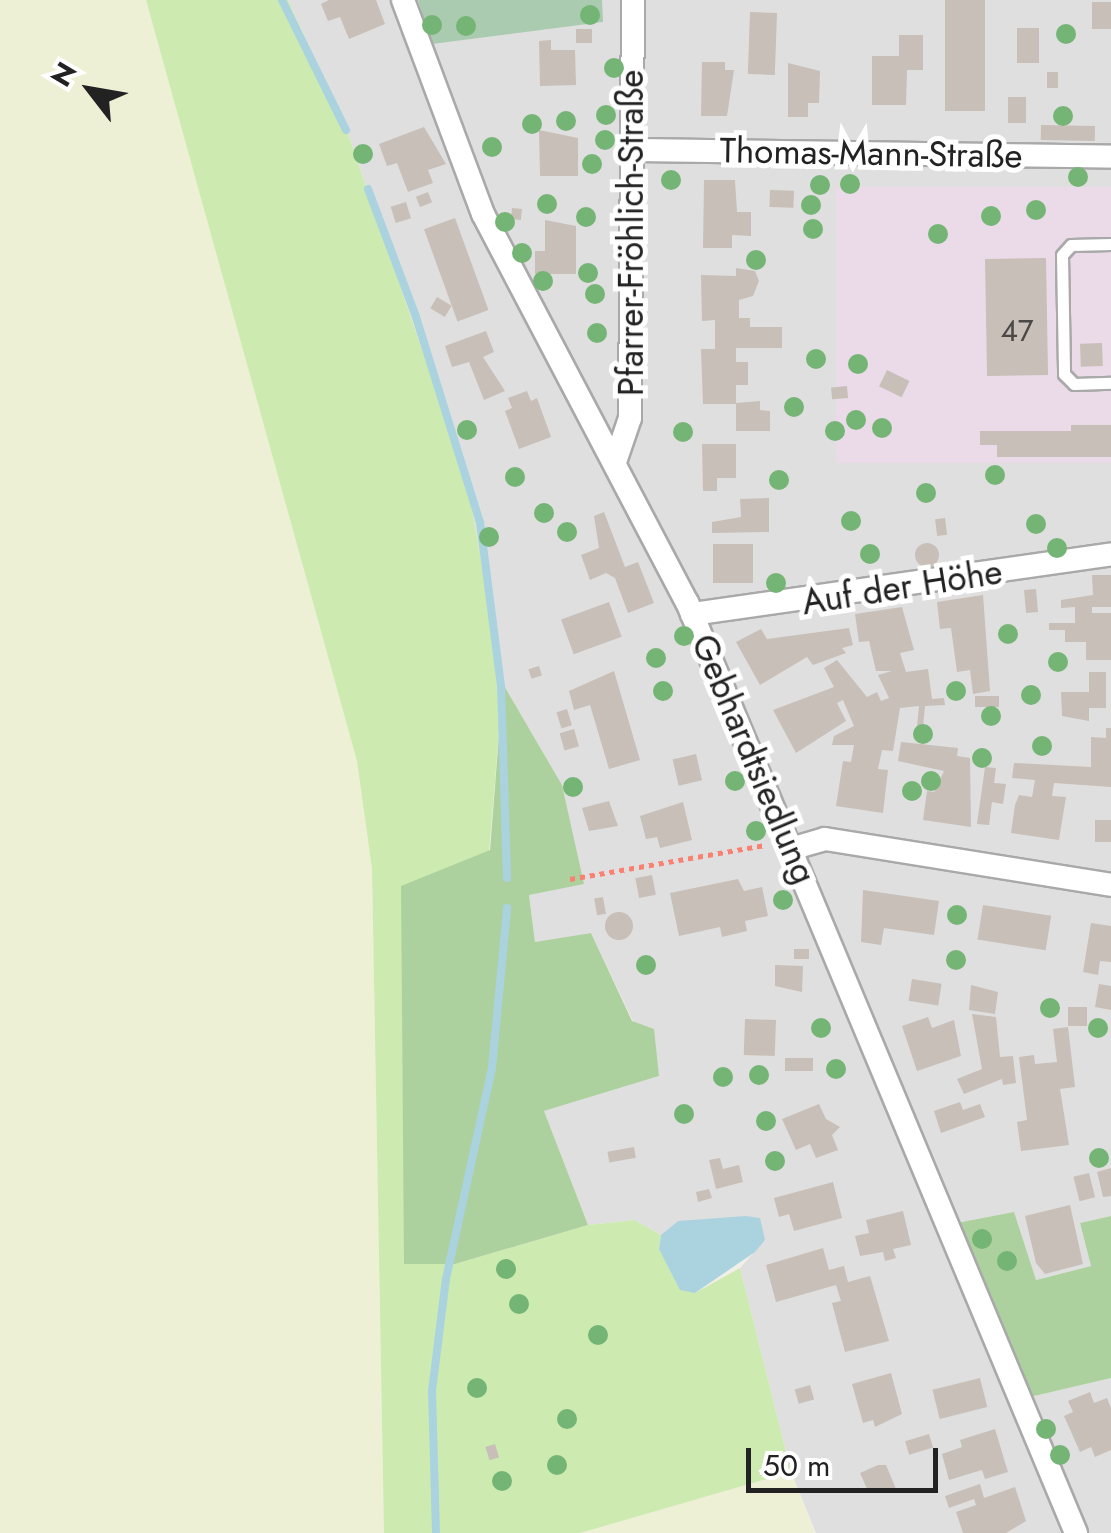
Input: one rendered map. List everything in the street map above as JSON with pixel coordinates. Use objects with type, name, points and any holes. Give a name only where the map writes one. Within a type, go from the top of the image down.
[{"type":"street","name":"Gebhardtsiedlung","points":[[403,0],[483,214],[692,614],[792,844],[1076,1533]]},
{"type":"street","name":"Pfarrer-Fröhlich-Straße","points":[[615,462],[630,418],[633,0]]},
{"type":"street","name":"Thomas-Mann-Straße","points":[[631,150],[1111,157]]},
{"type":"street","name":"Auf der Höhe","points":[[692,614],[1111,554]]},
{"type":"street","points":[[792,844],[825,839],[1111,885]]},
{"type":"lane","points":[[1111,244],[1071,245],[1062,254],[1064,374],[1074,384],[1111,384]]},
{"type":"path","points":[[570,880],[792,844]]},
{"type":"shaded area","points":[[288,0],[418,0],[432,43],[602,22],[602,0],[1111,0],[1111,188],[836,188],[857,462],[1111,459],[1111,1216],[1080,1223],[1091,1266],[1035,1280],[1030,1397],[1111,1378],[1111,1533],[816,1533],[791,1472],[740,1268],[765,1240],[678,1221],[661,1235],[635,1220],[588,1225],[544,1111],[659,1076],[591,933],[535,943],[529,895],[562,785],[503,684],[467,481],[346,128]]},
{"type":"shaded area","points":[[836,187],[1111,187],[1111,463],[836,463]]},
{"type":"green space","points":[[0,0],[146,0],[357,761],[372,869],[384,1533],[0,1533]]},
{"type":"green space","points":[[146,0],[288,0],[346,128],[467,481],[503,684],[455,1264],[588,1225],[635,1220],[661,1235],[659,1249],[695,1293],[740,1268],[791,1472],[580,1533],[384,1533],[372,869],[357,761]]},
{"type":"green space","points":[[418,0],[602,0],[603,22],[432,44]]},
{"type":"green space","points":[[503,684],[562,785],[584,884],[529,895],[535,942],[591,933],[632,1021],[654,1029],[659,1076],[544,1111],[588,1225],[455,1264],[404,1264],[401,886],[490,850]]},
{"type":"green space","points":[[1014,1212],[1036,1280],[1091,1266],[1080,1223],[1111,1216],[1111,1378],[1030,1397],[957,1223]]},
{"type":"green space","points":[[791,1472],[815,1533],[580,1533]]},
{"type":"water","points":[[760,1218],[765,1240],[755,1252],[695,1293],[680,1290],[659,1249],[661,1235],[678,1221]]},
{"type":"building","points":[[329,0],[376,0],[385,24],[349,39],[340,17],[328,21],[321,4]]},
{"type":"building","points":[[945,0],[985,0],[985,111],[945,111]]},
{"type":"building","points":[[1092,2],[1111,2],[1111,29],[1092,29]]},
{"type":"building","points":[[750,12],[777,13],[775,75],[748,74]]},
{"type":"building","points":[[1017,28],[1039,28],[1039,63],[1017,63]]},
{"type":"building","points":[[576,29],[592,29],[592,43],[576,43]]},
{"type":"building","points":[[899,35],[923,35],[923,70],[907,70],[906,105],[872,105],[872,56],[899,56]]},
{"type":"building","points":[[551,40],[551,50],[575,50],[576,85],[540,86],[539,41]]},
{"type":"building","points":[[702,62],[725,62],[725,70],[734,70],[727,116],[701,116]]},
{"type":"building","points":[[788,63],[820,71],[819,103],[808,103],[808,117],[788,117]]},
{"type":"building","points":[[1047,72],[1058,72],[1058,88],[1047,88]]},
{"type":"building","points":[[1008,97],[1026,97],[1026,123],[1008,123]]},
{"type":"building","points":[[1041,125],[1095,126],[1095,141],[1041,140]]},
{"type":"building","points":[[424,127],[446,164],[428,170],[433,183],[408,192],[397,163],[387,166],[379,144]]},
{"type":"building","points":[[539,130],[578,138],[578,176],[540,176]]},
{"type":"building","points":[[704,180],[735,180],[737,212],[751,212],[751,236],[732,235],[732,248],[703,248]]},
{"type":"building","points":[[770,190],[794,191],[793,208],[769,207]]},
{"type":"building","points":[[428,192],[432,202],[420,207],[416,197]]},
{"type":"building","points":[[406,202],[411,218],[396,223],[391,207]]},
{"type":"building","points":[[512,208],[522,209],[521,220],[511,219]]},
{"type":"building","points":[[455,218],[489,310],[458,321],[424,229]]},
{"type":"building","points":[[545,220],[576,226],[576,274],[535,274],[535,251],[545,251]]},
{"type":"building","points":[[1046,258],[1048,375],[987,376],[985,259]]},
{"type":"building","points":[[736,268],[755,271],[759,281],[753,296],[739,300],[739,318],[750,318],[750,327],[782,327],[782,348],[736,348],[736,362],[748,362],[748,385],[736,385],[736,403],[760,401],[760,410],[770,411],[770,431],[736,431],[736,404],[703,404],[701,349],[715,349],[715,320],[702,321],[701,275],[736,276]]},
{"type":"building","points":[[437,297],[452,306],[445,317],[430,308]]},
{"type":"building","points":[[486,331],[494,352],[483,357],[505,391],[484,400],[469,362],[452,367],[445,346]]},
{"type":"building","points":[[1102,343],[1103,366],[1081,367],[1080,344]]},
{"type":"building","points":[[887,370],[909,381],[902,397],[879,386]]},
{"type":"building","points":[[847,386],[848,398],[832,399],[831,387]]},
{"type":"building","points":[[527,391],[531,401],[537,398],[551,437],[519,449],[505,411],[512,408],[508,398]]},
{"type":"building","points":[[1071,425],[1111,425],[1111,457],[997,457],[997,445],[980,445],[980,431],[1071,431]]},
{"type":"building","points":[[702,444],[736,444],[736,478],[717,478],[717,491],[703,491]]},
{"type":"building","points":[[769,498],[769,532],[712,533],[712,522],[741,517],[740,499]]},
{"type":"building","points":[[604,512],[625,567],[638,562],[654,603],[628,613],[615,578],[606,573],[590,580],[581,555],[599,548],[594,516]]},
{"type":"building","points":[[945,518],[947,535],[937,536],[935,519]]},
{"type":"building","points":[[927,543],[936,546],[936,564],[927,567],[918,564],[915,555],[918,546]]},
{"type":"building","points":[[713,544],[753,544],[753,583],[713,583]]},
{"type":"building","points":[[1092,575],[1111,575],[1111,607],[1092,607],[1092,613],[1111,613],[1111,660],[1086,660],[1086,642],[1065,642],[1065,630],[1049,630],[1049,623],[1075,623],[1075,607],[1061,608],[1061,600],[1093,595]]},
{"type":"building","points":[[1036,589],[1038,612],[1026,613],[1024,590]]},
{"type":"building","points":[[983,595],[990,691],[973,694],[970,670],[957,672],[951,628],[940,629],[937,602]]},
{"type":"building","points":[[609,602],[622,637],[574,654],[561,619]]},
{"type":"building","points":[[902,607],[914,650],[900,653],[906,672],[928,669],[932,699],[944,698],[945,705],[925,706],[923,727],[917,727],[919,706],[900,708],[893,751],[882,750],[878,769],[888,770],[883,813],[836,806],[843,761],[851,762],[854,745],[832,745],[834,736],[854,726],[843,700],[837,703],[846,721],[796,753],[773,710],[834,687],[824,668],[837,660],[867,697],[877,692],[881,701],[889,698],[878,675],[892,671],[876,671],[869,641],[859,642],[855,614]]},
{"type":"building","points":[[849,628],[853,645],[842,648],[846,653],[813,665],[807,657],[760,685],[736,642],[761,629],[767,639]]},
{"type":"building","points":[[539,666],[542,676],[531,679],[528,669]]},
{"type":"building","points":[[614,671],[640,760],[609,769],[590,705],[574,710],[569,691]]},
{"type":"building","points":[[1089,672],[1106,672],[1106,708],[1089,708],[1089,721],[1062,716],[1061,692],[1089,692]]},
{"type":"building","points":[[975,696],[999,696],[999,707],[975,707]]},
{"type":"building","points":[[567,709],[572,725],[561,728],[556,712]]},
{"type":"building","points":[[1106,728],[1111,728],[1111,787],[1054,783],[1052,796],[1066,797],[1059,840],[1011,833],[1019,795],[1032,797],[1035,780],[1012,778],[1014,763],[1091,767],[1091,737],[1106,738]]},
{"type":"building","points":[[574,729],[579,746],[565,750],[560,733]]},
{"type":"building","points":[[901,742],[958,748],[957,756],[970,758],[971,827],[923,820],[927,791],[934,792],[944,771],[898,761]]},
{"type":"building","points":[[696,754],[702,780],[679,786],[673,759]]},
{"type":"building","points":[[985,767],[996,768],[994,783],[1006,784],[1003,804],[992,802],[989,825],[977,824]]},
{"type":"building","points":[[609,801],[618,826],[589,831],[582,808]]},
{"type":"building","points":[[683,802],[692,840],[660,848],[657,837],[646,839],[640,816]]},
{"type":"building","points":[[1095,820],[1111,820],[1111,842],[1095,842]]},
{"type":"building","points":[[652,875],[656,895],[639,898],[635,878]]},
{"type":"building","points":[[738,879],[744,891],[762,887],[768,916],[745,921],[747,931],[722,937],[720,927],[679,936],[670,893]]},
{"type":"building","points":[[863,890],[939,901],[934,935],[884,928],[881,945],[861,942]]},
{"type":"building","points":[[603,897],[606,914],[597,915],[594,899]]},
{"type":"building","points":[[983,905],[1051,916],[1046,950],[978,940]]},
{"type":"building","points":[[619,912],[629,916],[633,926],[629,936],[619,940],[609,936],[605,926],[609,916]]},
{"type":"building","points":[[1091,923],[1111,926],[1111,962],[1100,961],[1098,975],[1083,972]]},
{"type":"building","points":[[794,949],[809,949],[809,959],[794,959]]},
{"type":"building","points":[[775,965],[803,966],[802,992],[775,986]]},
{"type":"building","points":[[912,979],[942,984],[938,1005],[909,1001]]},
{"type":"building","points":[[1099,984],[1111,986],[1111,1010],[1095,1007]]},
{"type":"building","points":[[971,985],[998,992],[995,1014],[969,1010]]},
{"type":"building","points":[[1068,1007],[1087,1007],[1087,1026],[1068,1026]]},
{"type":"building","points":[[972,1014],[996,1017],[1000,1057],[1013,1056],[1016,1083],[1003,1085],[1002,1079],[964,1094],[957,1079],[982,1069]]},
{"type":"building","points":[[928,1017],[932,1028],[954,1020],[961,1056],[917,1071],[902,1026]]},
{"type":"building","points":[[745,1019],[776,1020],[775,1056],[744,1055]]},
{"type":"building","points":[[1068,1027],[1075,1087],[1060,1089],[1069,1145],[1021,1151],[1017,1122],[1027,1120],[1019,1057],[1034,1055],[1035,1064],[1057,1062],[1053,1029]]},
{"type":"building","points":[[785,1058],[813,1058],[813,1071],[785,1071]]},
{"type":"building","points":[[960,1102],[963,1110],[980,1104],[985,1117],[941,1133],[934,1111]]},
{"type":"building","points":[[819,1104],[826,1119],[840,1127],[832,1135],[838,1150],[816,1158],[810,1144],[796,1150],[782,1119]]},
{"type":"building","points":[[634,1147],[636,1158],[609,1163],[607,1152]]},
{"type":"building","points":[[720,1158],[723,1169],[739,1165],[743,1182],[716,1189],[709,1160]]},
{"type":"building","points":[[1111,1168],[1111,1196],[1103,1197],[1097,1172]]},
{"type":"building","points":[[1089,1173],[1095,1197],[1080,1201],[1073,1177]]},
{"type":"building","points":[[833,1182],[842,1218],[794,1231],[789,1214],[779,1217],[774,1198]]},
{"type":"building","points":[[709,1189],[712,1198],[698,1202],[696,1192]]},
{"type":"building","points":[[1070,1205],[1083,1264],[1045,1274],[1036,1263],[1025,1216]]},
{"type":"building","points":[[903,1211],[911,1245],[893,1249],[896,1258],[885,1261],[883,1252],[860,1256],[855,1236],[869,1233],[866,1220]]},
{"type":"building","points":[[823,1248],[829,1270],[844,1266],[848,1282],[870,1276],[889,1341],[845,1352],[832,1303],[841,1301],[836,1285],[776,1302],[766,1265]]},
{"type":"building","points":[[891,1373],[902,1414],[875,1427],[873,1420],[863,1423],[852,1384]]},
{"type":"building","points":[[980,1378],[987,1407],[940,1419],[932,1390]]},
{"type":"building","points":[[810,1385],[814,1399],[799,1404],[795,1389]]},
{"type":"building","points":[[1090,1392],[1094,1403],[1107,1398],[1111,1408],[1111,1450],[1095,1457],[1091,1447],[1080,1452],[1064,1416],[1073,1412],[1068,1401]]},
{"type":"building","points":[[995,1429],[1008,1472],[985,1479],[982,1470],[949,1480],[942,1454],[962,1447],[960,1440]]},
{"type":"building","points":[[929,1434],[933,1447],[909,1455],[905,1441]]},
{"type":"building","points":[[495,1444],[499,1457],[490,1460],[485,1447]]},
{"type":"building","points":[[886,1465],[896,1489],[868,1491],[860,1473]]},
{"type":"building","points":[[980,1484],[984,1498],[1015,1487],[1026,1521],[1006,1533],[963,1533],[956,1512],[976,1505],[974,1499],[949,1508],[945,1496]]},
{"type":"waterway","points":[[282,0],[346,130]]},
{"type":"waterway","points":[[368,189],[416,317],[480,522],[501,686],[507,878]]},
{"type":"waterway","points":[[436,1533],[432,1391],[446,1279],[492,1068],[507,908]]}]
